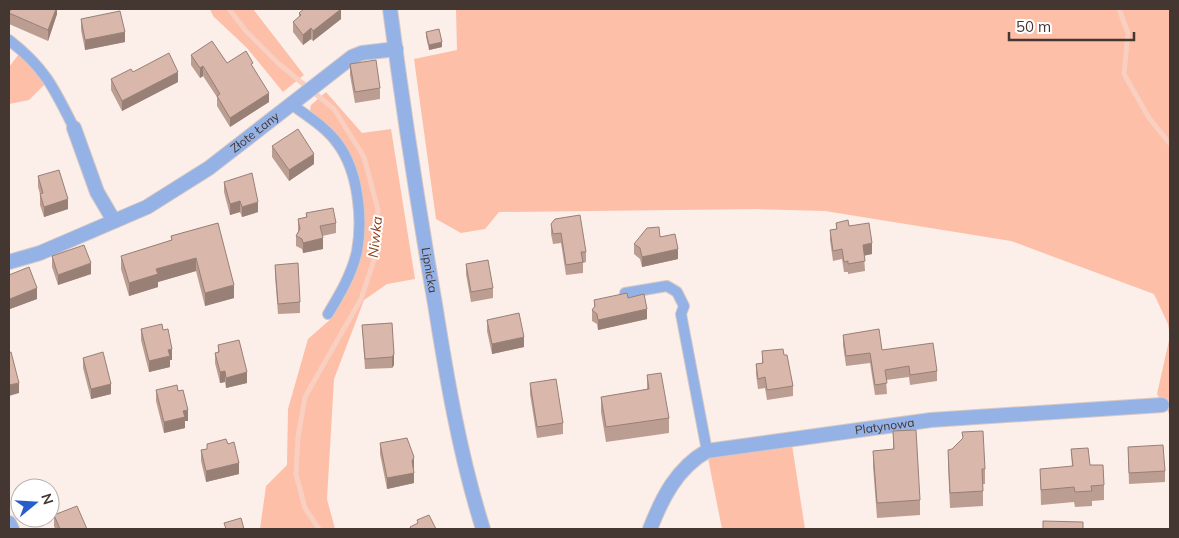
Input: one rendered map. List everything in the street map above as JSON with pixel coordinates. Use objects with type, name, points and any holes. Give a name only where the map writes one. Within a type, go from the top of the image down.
[{"type":"street","name":"Lipnicka","points":[[390,9],[412,170],[445,366],[468,480],[483,529]]},
{"type":"street","name":"Złote Łany","points":[[9,262],[40,253],[147,207],[209,168],[352,57],[362,53],[396,49]]},
{"type":"street","points":[[74,128],[97,192],[114,221]]},
{"type":"street","name":"Platynowa","points":[[707,451],[931,420],[1162,405]]},
{"type":"street","points":[[650,529],[660,501],[673,482],[694,460],[707,451]]},
{"type":"street","points":[[9,523],[12,529]]},
{"type":"lane","points":[[9,40],[36,62],[51,83],[74,128]]},
{"type":"lane","points":[[294,102],[337,142],[352,170],[357,188],[357,250],[344,288],[328,314]]},
{"type":"lane","points":[[625,294],[667,286],[676,292],[684,306],[681,314],[707,451]]},
{"type":"shaded area","points":[[210,9],[253,9],[304,75],[283,92],[247,48],[213,16]]},
{"type":"shaded area","points":[[456,9],[1170,9],[1170,336],[1168,324],[1154,294],[1011,241],[825,211],[755,209],[499,212],[485,229],[461,233],[436,219],[414,59],[457,50]]},
{"type":"shaded area","points":[[19,54],[33,64],[45,84],[29,100],[9,104],[9,67]]},
{"type":"shaded area","points":[[326,92],[362,133],[391,129],[415,279],[387,284],[364,300],[334,379],[327,499],[335,529],[260,529],[266,486],[287,465],[288,409],[308,339],[333,317],[348,288],[363,223],[338,136],[310,110],[311,105]]},
{"type":"shaded area","points":[[1170,336],[1170,415],[1157,394]]},
{"type":"shaded area","points":[[792,445],[805,529],[722,529],[708,458]]},
{"type":"building","points":[[11,9],[56,9],[48,30],[9,13]]},
{"type":"building","points":[[304,9],[341,9],[313,31],[311,28],[303,35],[293,22],[301,15],[299,13]]},
{"type":"building","points":[[120,11],[125,32],[85,40],[81,19]]},
{"type":"building","points":[[439,29],[442,42],[429,45],[426,32]]},
{"type":"building","points":[[212,41],[227,63],[246,51],[253,63],[251,64],[269,93],[230,118],[217,96],[220,94],[203,66],[200,68],[191,55]]},
{"type":"building","points":[[169,53],[178,72],[122,101],[111,79],[131,69],[133,72]]},
{"type":"building","points":[[376,60],[380,88],[355,92],[350,64]]},
{"type":"building","points":[[298,129],[314,154],[289,170],[272,146]]},
{"type":"building","points":[[59,170],[68,199],[44,207],[40,194],[43,193],[38,176]]},
{"type":"building","points":[[252,173],[258,202],[242,207],[240,201],[230,204],[224,182]]},
{"type":"building","points":[[333,208],[336,223],[320,226],[323,238],[303,243],[302,239],[296,236],[300,229],[298,219],[307,217],[306,213]]},
{"type":"building","points":[[580,215],[586,252],[581,252],[583,262],[566,265],[561,233],[553,234],[551,224],[555,219]]},
{"type":"building","points":[[848,220],[849,226],[869,223],[872,243],[863,245],[865,261],[848,264],[848,261],[844,262],[842,249],[833,251],[830,230],[837,229],[836,223]]},
{"type":"building","points":[[218,223],[234,285],[205,293],[196,258],[156,269],[158,274],[129,283],[121,256],[172,240],[171,236]]},
{"type":"building","points":[[659,227],[660,237],[675,234],[678,249],[642,257],[640,248],[634,244],[647,228]]},
{"type":"building","points":[[84,245],[91,263],[58,275],[52,256]]},
{"type":"building","points":[[488,260],[493,288],[471,292],[466,264]]},
{"type":"building","points":[[298,263],[300,302],[278,304],[275,265]]},
{"type":"building","points":[[29,267],[37,288],[10,299],[9,275]]},
{"type":"building","points":[[627,293],[628,298],[644,294],[647,309],[598,320],[597,314],[592,310],[595,306],[594,300]]},
{"type":"building","points":[[519,313],[524,337],[492,344],[487,320]]},
{"type":"building","points":[[392,323],[394,354],[392,357],[365,359],[362,325]]},
{"type":"building","points":[[162,324],[163,330],[168,329],[172,349],[168,350],[170,356],[149,361],[141,329]]},
{"type":"building","points":[[879,329],[882,350],[933,343],[937,371],[910,375],[909,366],[885,370],[887,383],[875,385],[870,353],[846,356],[843,335]]},
{"type":"building","points":[[239,340],[247,372],[226,378],[225,371],[220,372],[215,353],[219,352],[218,345]]},
{"type":"building","points":[[783,349],[784,355],[787,355],[793,386],[767,390],[765,377],[758,379],[756,364],[763,363],[762,351]]},
{"type":"building","points":[[11,352],[19,383],[9,385],[9,353]]},
{"type":"building","points":[[103,352],[111,384],[91,389],[83,358]]},
{"type":"building","points":[[661,373],[669,418],[606,427],[601,397],[649,389],[647,375]]},
{"type":"building","points":[[556,379],[563,423],[537,427],[530,383]]},
{"type":"building","points":[[177,385],[178,391],[183,390],[188,410],[183,411],[185,417],[164,422],[156,390]]},
{"type":"building","points":[[916,430],[920,500],[877,503],[873,451],[894,449],[893,431]]},
{"type":"building","points":[[983,431],[985,469],[982,469],[983,491],[950,493],[948,450],[952,449],[963,438],[962,432]]},
{"type":"building","points":[[407,438],[414,457],[412,461],[414,473],[387,478],[380,443]]},
{"type":"building","points":[[226,439],[228,444],[234,442],[239,463],[206,471],[201,450],[207,449],[207,444]]},
{"type":"building","points":[[1163,445],[1165,471],[1129,473],[1128,447]]},
{"type":"building","points":[[1088,448],[1090,465],[1103,465],[1104,485],[1091,486],[1092,491],[1075,492],[1074,487],[1041,490],[1040,469],[1073,466],[1071,449]]},
{"type":"building","points":[[77,506],[87,529],[60,529],[60,513]]},
{"type":"building","points":[[429,515],[436,529],[411,529],[410,527],[418,523],[417,520]]},
{"type":"building","points":[[241,518],[244,529],[226,529],[224,523]]},
{"type":"building","points":[[1043,521],[1083,522],[1083,529],[1043,529]]},
{"type":"waterway","name":"Niwka","points":[[229,9],[246,31],[279,64],[334,109],[364,157],[378,210],[374,260],[361,299],[305,397],[298,437],[296,474],[305,508],[319,529]]},
{"type":"waterway","points":[[1119,9],[1128,33],[1124,74],[1149,118],[1170,144]]}]
